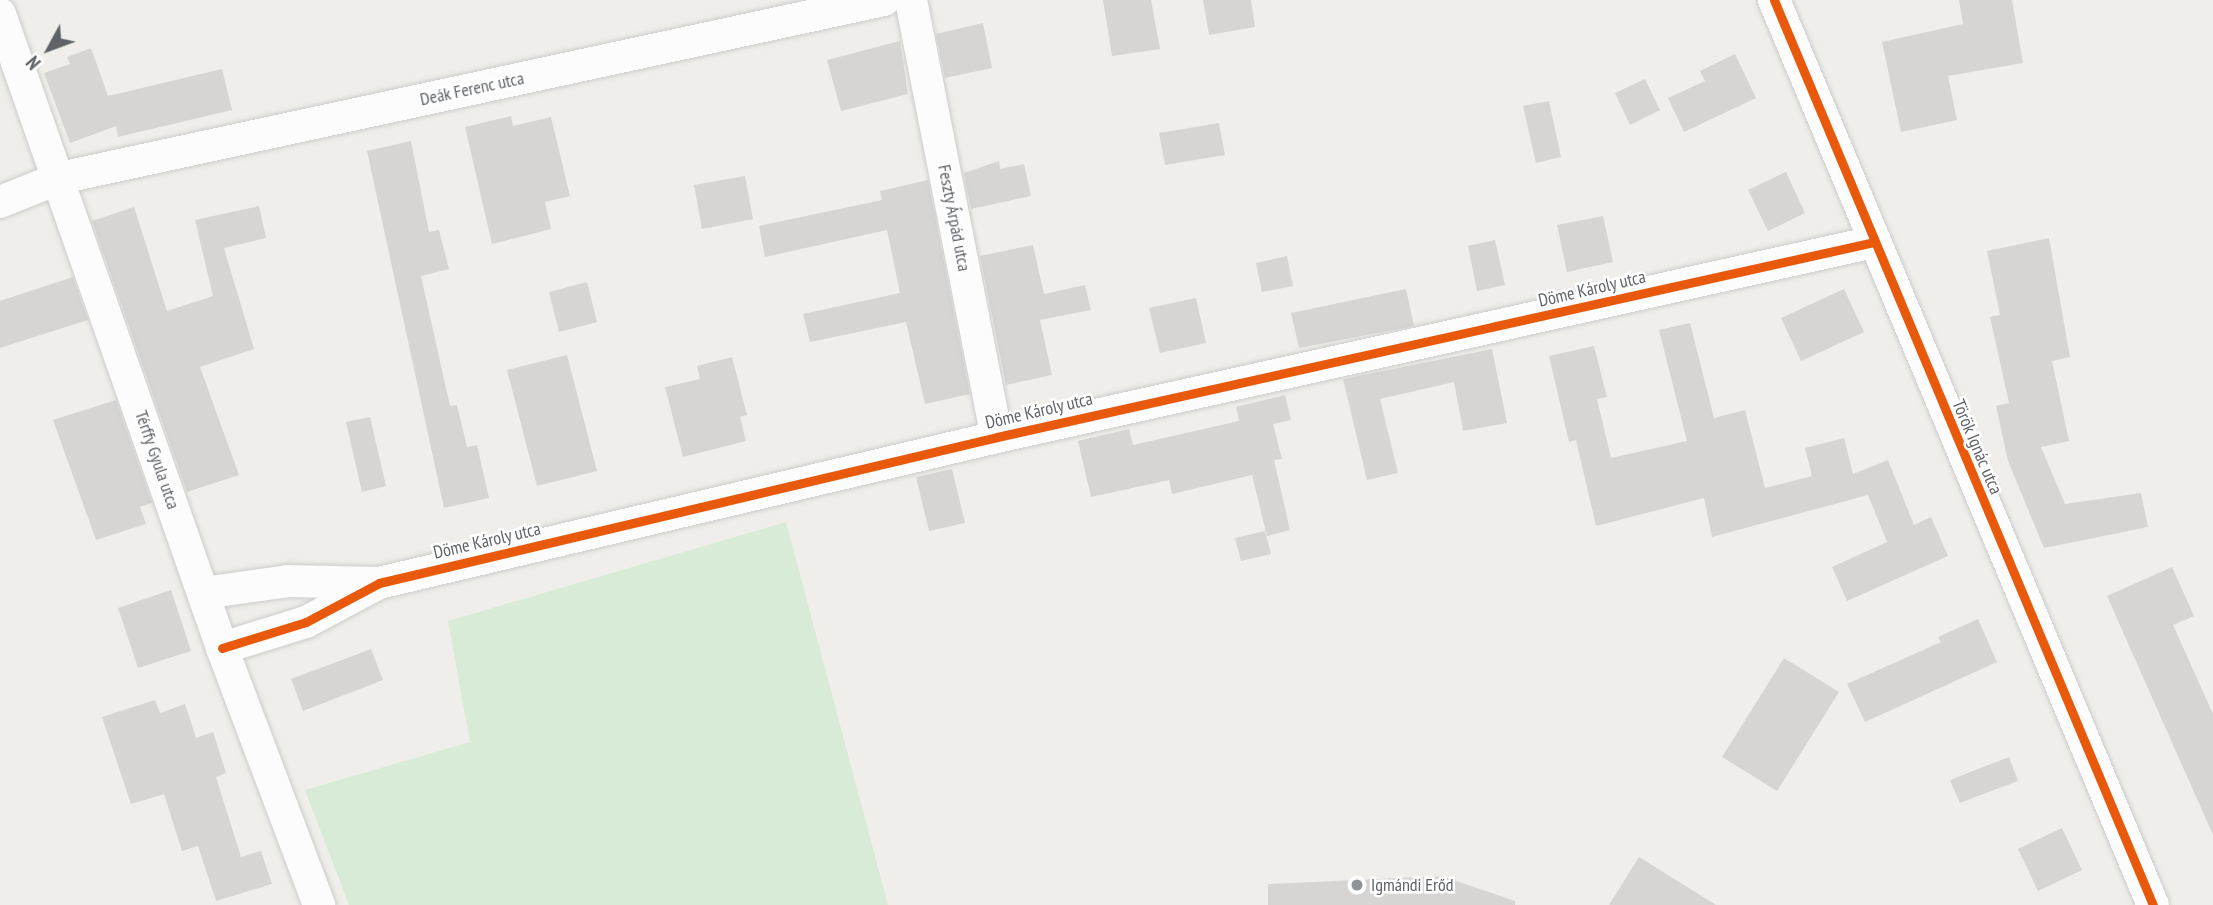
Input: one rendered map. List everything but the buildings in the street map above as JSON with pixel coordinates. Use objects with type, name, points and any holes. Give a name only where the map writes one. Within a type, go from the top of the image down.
[{"type":"street","name":"Deák Ferenc utca","points":[[0,202],[60,178],[884,0]]},
{"type":"street","name":"Feszty Árpád utca","points":[[911,0],[997,437]]},
{"type":"street","name":"Török Ignác utca","points":[[1774,0],[2153,905]]},
{"type":"street","name":"Térffy Gyula utca","points":[[0,14],[60,178],[222,648],[319,905]]},
{"type":"street","name":"Döme Károly utca","points":[[203,593],[288,581],[379,583],[997,437],[1874,242]]},
{"type":"street","name":"Döme Károly utca","points":[[222,648],[306,622],[379,583]]},
{"type":"green space","points":[[786,522],[888,905],[349,905],[305,790],[470,742],[448,621]]},
{"type":"cycle path","points":[[1774,0],[2153,905]]},
{"type":"cycle path","points":[[222,648],[306,622],[379,583],[997,437],[1874,242]]},
{"type":"place","name":"Igmándi Erőd","points":[[1357,885]]}]
